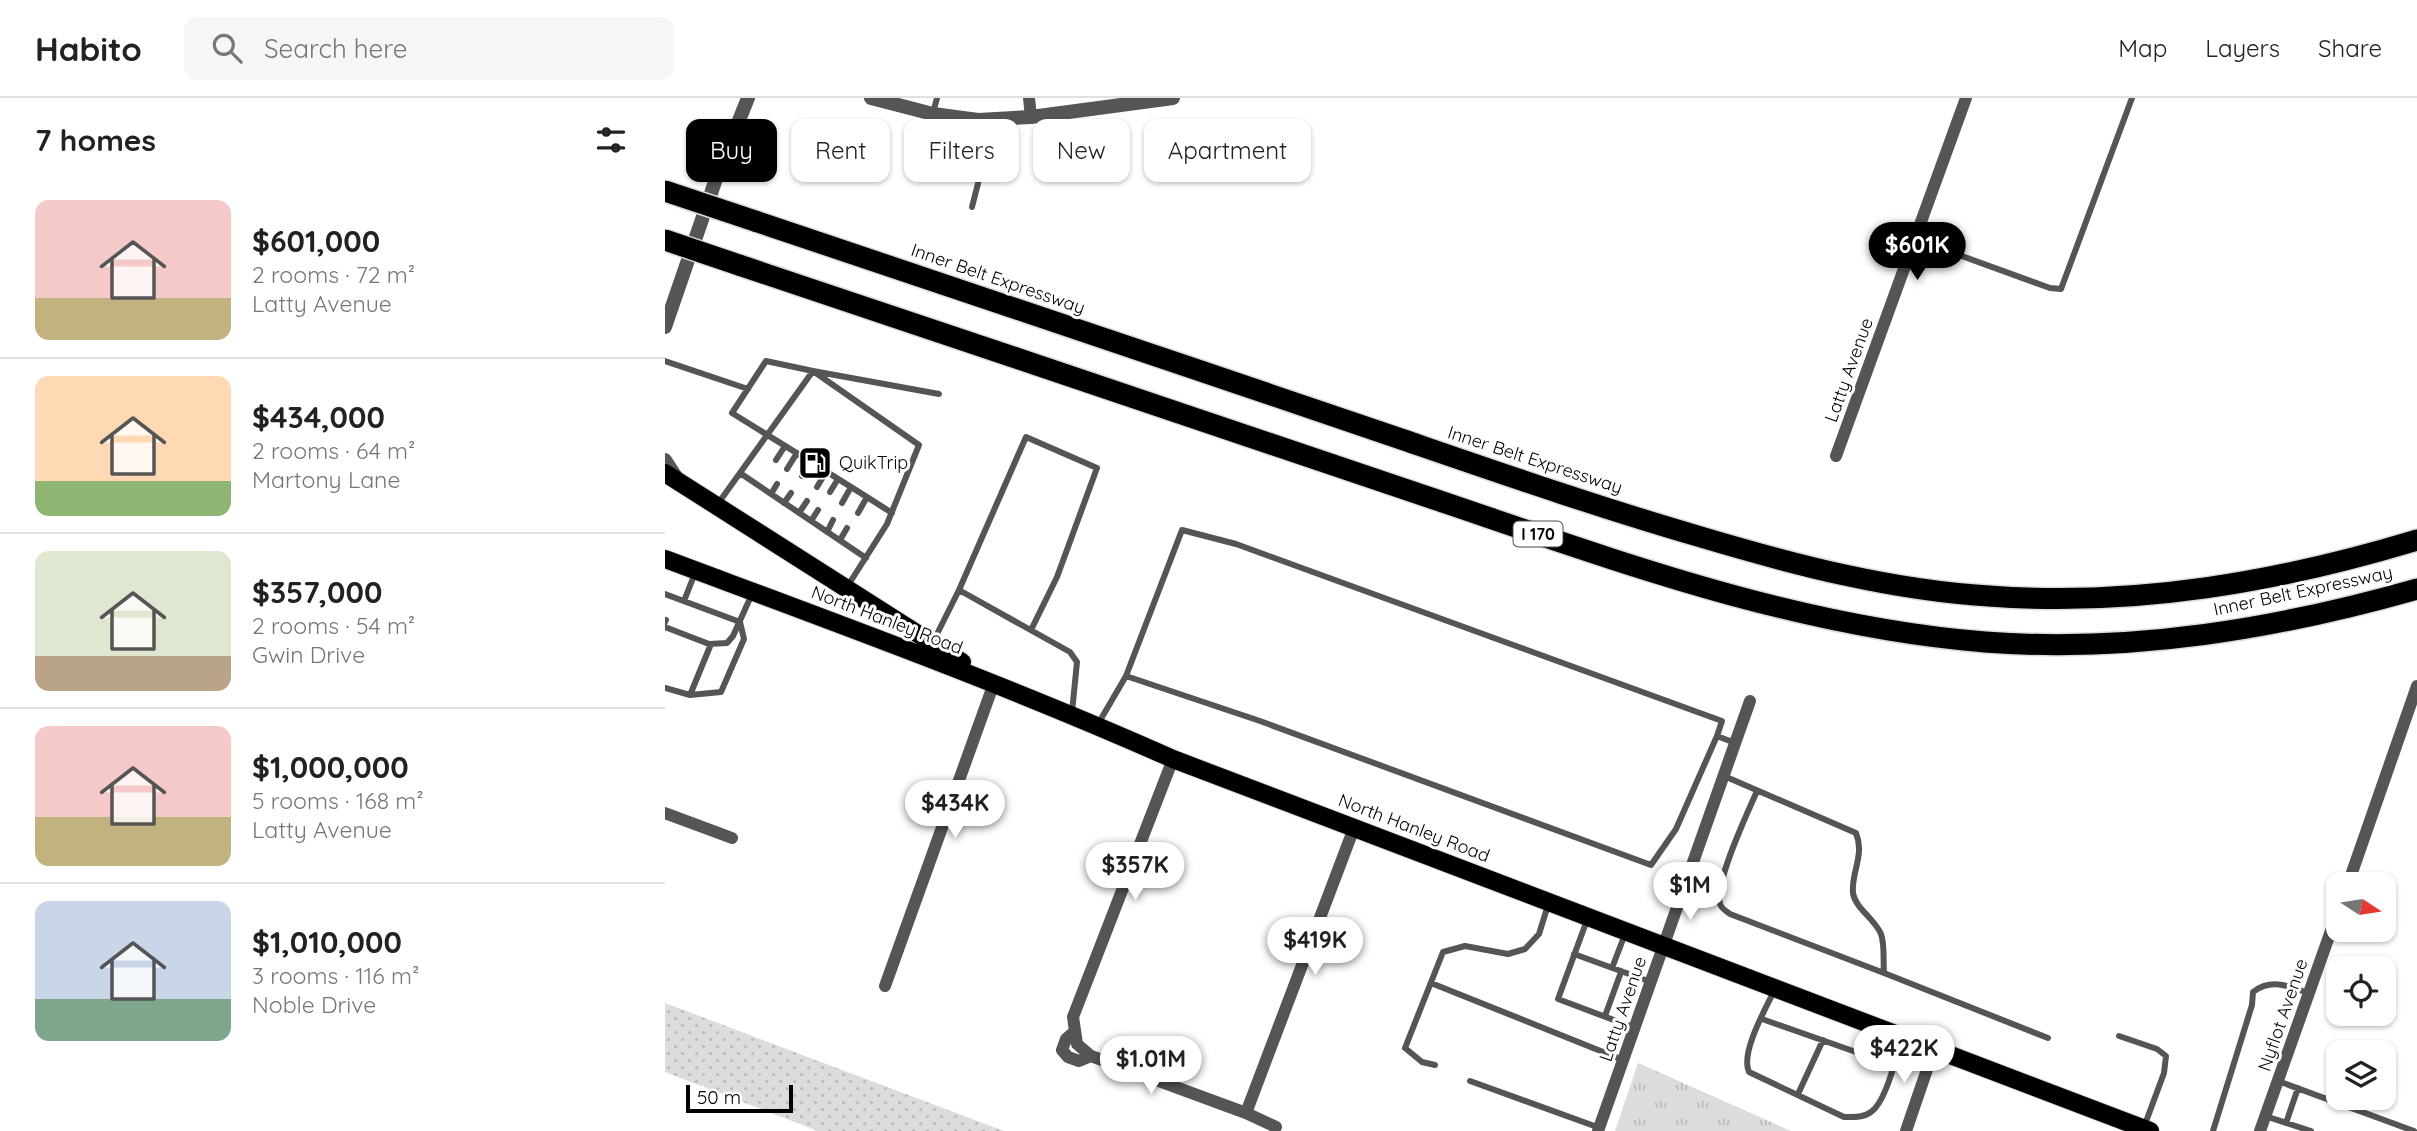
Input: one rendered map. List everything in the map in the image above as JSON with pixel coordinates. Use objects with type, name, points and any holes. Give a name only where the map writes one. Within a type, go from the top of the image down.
[{"type":"highway","name":"Inner Belt Expressway","points":[[665,191],[1586,502],[1734,547],[1834,573],[1885,583],[1988,596],[2140,596],[2293,574],[2417,540]]},
{"type":"highway","name":"Inner Belt Expressway","points":[[665,240],[1599,554],[1722,591],[1856,624],[1897,632],[1986,642],[2043,645],[2120,643],[2216,634],[2279,623],[2417,589]]},
{"type":"main road","points":[[665,473],[846,589],[930,650]]},
{"type":"main road","name":"North Hanley Road","points":[[665,559],[753,592],[930,650],[994,683],[1173,759],[2145,1130]]},
{"type":"street","points":[[665,327],[718,173],[748,98]]},
{"type":"street","points":[[871,98],[933,114],[976,119]]},
{"type":"street","points":[[1029,98],[1031,117]]},
{"type":"street","points":[[1000,119],[1173,98]]},
{"type":"street","name":"Latty Avenue","points":[[1836,456],[1966,98]]},
{"type":"street","points":[[665,460],[681,484]]},
{"type":"street","points":[[885,986],[994,683]]},
{"type":"street","points":[[2352,872],[2417,686]]},
{"type":"street","name":"Latty Avenue","points":[[1599,1129],[1750,701]]},
{"type":"street","points":[[1173,759],[1073,1017],[1076,1038],[1091,1056],[1276,1127]]},
{"type":"street","points":[[665,813],[732,838]]},
{"type":"street","points":[[1245,1113],[1354,828]]},
{"type":"street","name":"Nyflot Avenue","points":[[2260,1131],[2327,942]]},
{"type":"street","points":[[1906,1131],[1934,1049]]},
{"type":"lane","points":[[933,114],[937,98]]},
{"type":"lane","points":[[1915,239],[2050,288],[2061,289],[2132,98]]},
{"type":"lane","points":[[972,207],[978,182]]},
{"type":"lane","points":[[665,361],[747,389]]},
{"type":"lane","points":[[892,513],[732,413],[766,361],[939,394]]},
{"type":"lane","points":[[717,506],[813,371]]},
{"type":"lane","points":[[813,371],[919,445],[892,513],[846,589]]},
{"type":"lane","points":[[930,650],[1025,437],[1097,468],[1057,577],[1031,630]]},
{"type":"lane","points":[[776,460],[785,446]]},
{"type":"lane","points":[[787,469],[797,453]]},
{"type":"lane","points":[[802,476],[811,462]]},
{"type":"lane","points":[[817,486],[827,472]]},
{"type":"lane","points":[[740,473],[866,558]]},
{"type":"lane","points":[[759,486],[764,478]]},
{"type":"lane","points":[[830,492],[838,479]]},
{"type":"lane","points":[[771,494],[777,484]]},
{"type":"lane","points":[[842,503],[851,487]]},
{"type":"lane","points":[[784,503],[790,494]]},
{"type":"lane","points":[[857,513],[867,497]]},
{"type":"lane","points":[[799,513],[807,501]]},
{"type":"lane","points":[[811,521],[818,510]]},
{"type":"lane","points":[[827,532],[833,520]]},
{"type":"lane","points":[[840,541],[848,528]]},
{"type":"lane","points":[[1098,726],[1126,676],[1182,530],[1236,544],[1722,720],[1677,830],[1651,865],[1260,721],[1126,676]]},
{"type":"lane","points":[[684,601],[696,570]]},
{"type":"lane","points":[[959,590],[1070,652],[1077,662],[1072,714]]},
{"type":"lane","points":[[665,623],[711,644],[727,643],[753,592]]},
{"type":"lane","points":[[665,594],[711,614],[740,622]]},
{"type":"lane","points":[[665,688],[690,695],[721,692],[744,639],[740,622]]},
{"type":"lane","points":[[690,695],[711,644]]},
{"type":"lane","points":[[1717,736],[1735,743]]},
{"type":"lane","points":[[1724,776],[1856,833],[1861,853],[1854,875],[1853,896],[1874,920],[1882,937],[1884,974]]},
{"type":"lane","points":[[1758,791],[1723,875],[1719,897],[1721,906],[1730,914],[2048,1038]]},
{"type":"lane","points":[[1435,1065],[1422,1062],[1405,1048],[1443,952],[1465,946],[1509,954],[1525,949],[1539,934],[1549,903]]},
{"type":"lane","points":[[1587,918],[1558,999],[1635,1028]]},
{"type":"lane","points":[[1612,968],[1625,932]]},
{"type":"lane","points":[[1574,954],[1651,982]]},
{"type":"lane","points":[[1605,1016],[1621,972]]},
{"type":"lane","points":[[1431,983],[1623,1060]]},
{"type":"lane","points":[[2213,1131],[2252,1005],[2253,992],[2261,986],[2274,983],[2309,993]]},
{"type":"lane","points":[[1775,989],[1747,1052],[1745,1065],[1749,1072],[1844,1117],[1861,1117],[1873,1112],[1881,1100],[1903,1038]]},
{"type":"lane","points":[[1762,1019],[1893,1065]]},
{"type":"lane","points":[[2119,1036],[2157,1049],[2166,1056],[2164,1073],[2145,1130]]},
{"type":"lane","points":[[1798,1094],[1823,1040]]},
{"type":"lane","points":[[1470,1081],[1599,1129]]},
{"type":"lane","points":[[2278,1081],[2414,1131]]},
{"type":"lane","points":[[2286,1123],[2298,1088]]},
{"type":"lane","points":[[2265,1116],[2311,1131]]},
{"type":"green space","points":[[665,1003],[1004,1131],[818,1131],[665,1072]]},
{"type":"green space","points":[[1638,1063],[1791,1131],[1615,1131]]},
{"type":"place","name":"QuikTrip","points":[[815,463]]}]
